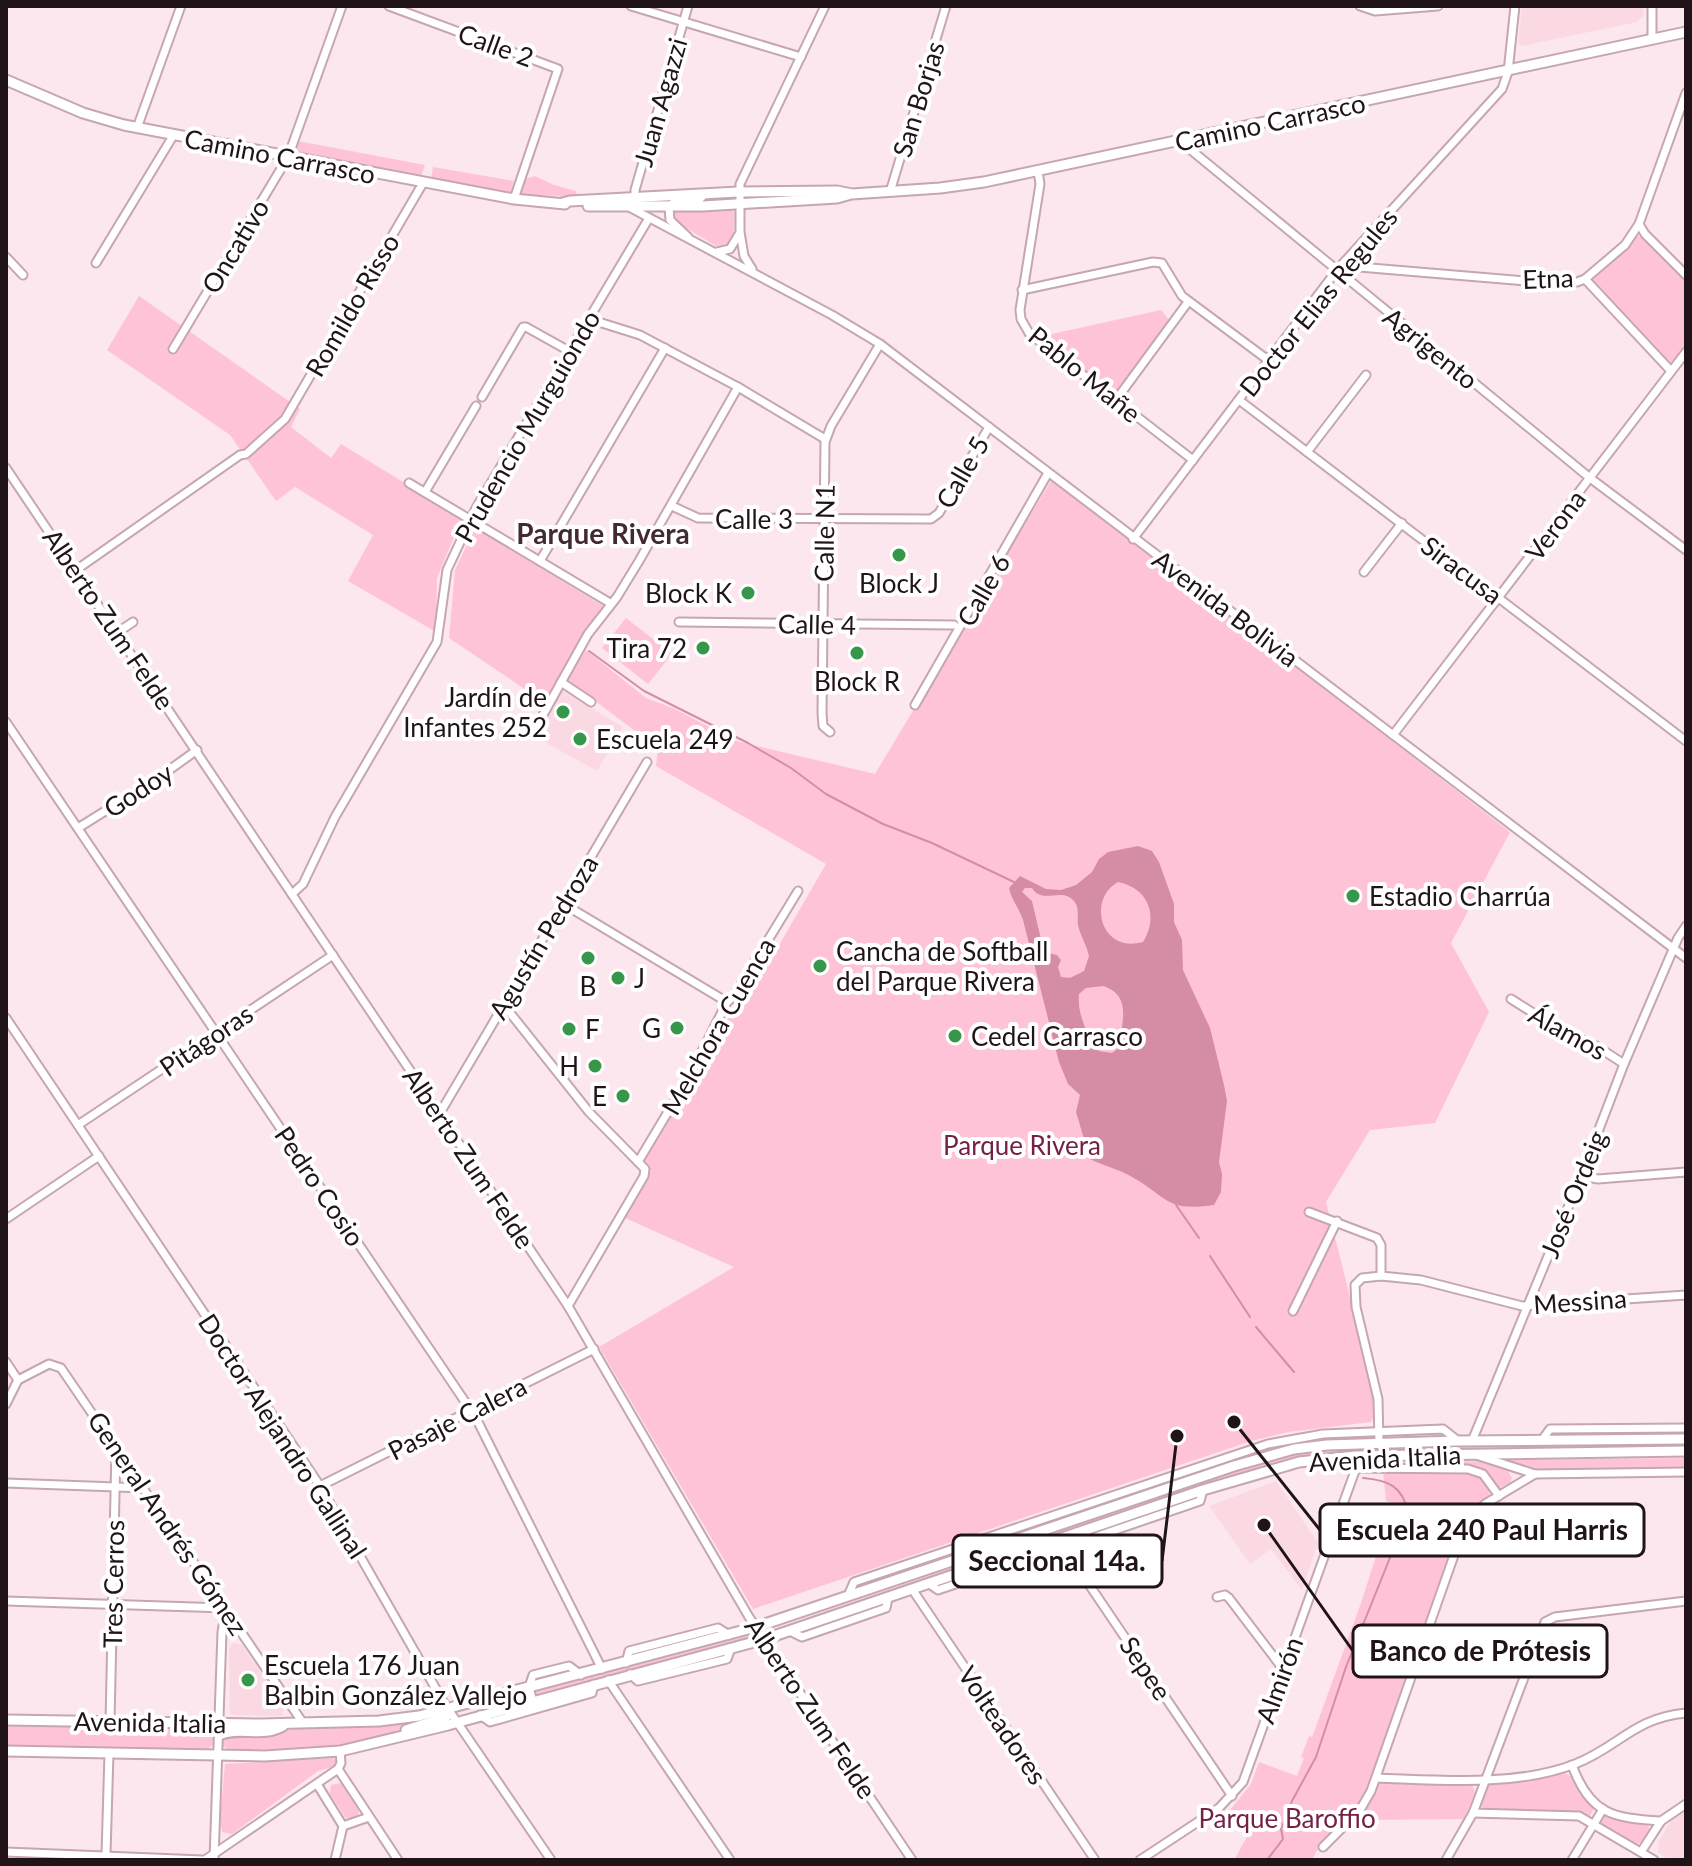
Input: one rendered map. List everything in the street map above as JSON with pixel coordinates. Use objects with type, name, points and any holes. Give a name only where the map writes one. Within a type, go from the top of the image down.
[{"type":"main road","name":"Camino Carrasco","points":[[6,80],[83,113],[173,136],[514,199],[669,207],[837,198],[852,194],[955,186],[1508,72],[1686,32]]},
{"type":"main road","name":"Camino Carrasco","points":[[562,203],[738,192],[837,191],[852,194]]},
{"type":"main road","name":"Avenida Italia","points":[[6,1720],[286,1724],[390,1720],[449,1709],[756,1627],[1234,1466],[1294,1449],[1379,1437],[1457,1441],[1686,1439]]},
{"type":"main road","name":"Avenida Italia","points":[[6,1751],[218,1756],[340,1751],[457,1723],[765,1639],[1203,1490],[1299,1462],[1356,1456],[1686,1451]]},
{"type":"main road","points":[[457,1723],[462,1713],[495,1704],[513,1692]]},
{"type":"main road","points":[[382,1742],[398,1733],[443,1718],[449,1709]]},
{"type":"main road","points":[[219,1735],[227,1732],[274,1731],[286,1724]]},
{"type":"street","points":[[137,128],[181,6]]},
{"type":"street","name":"Oncativo","points":[[173,349],[288,157],[342,6]]},
{"type":"street","name":"Calle 2","points":[[389,6],[558,69],[514,199]]},
{"type":"street","points":[[631,6],[801,57]]},
{"type":"street","name":"Juan Agazzi","points":[[635,198],[688,6]]},
{"type":"street","points":[[756,274],[744,256],[740,232],[740,184],[825,6]]},
{"type":"street","name":"San Borjas","points":[[890,192],[946,6]]},
{"type":"street","points":[[1360,6],[1375,11],[1438,6]]},
{"type":"street","points":[[1508,72],[1515,6]]},
{"type":"street","points":[[1652,6],[1652,40]]},
{"type":"street","name":"Doctor Elias Regules","points":[[1133,539],[1337,270],[1502,89],[1508,72]]},
{"type":"street","name":"Etna","points":[[1345,261],[1359,267],[1550,283],[1585,279],[1625,245],[1639,224],[1686,93]]},
{"type":"street","points":[[96,263],[173,136]]},
{"type":"street","name":"Agrigento","points":[[1180,141],[1590,478],[1686,550]]},
{"type":"street","name":"Pablo Mañe","points":[[1038,171],[1040,184],[1022,290],[1021,319],[1029,333],[1193,460]]},
{"type":"street","name":"Romildo Risso","points":[[76,570],[240,455],[246,454],[279,424],[296,402],[423,183]]},
{"type":"street","name":"Camino Carrasco","points":[[669,207],[674,202],[700,199],[704,195]]},
{"type":"street","name":"Avenida Bolivia","points":[[629,207],[841,319],[880,344],[1686,958]]},
{"type":"street","points":[[669,207],[670,220],[684,231],[689,240]]},
{"type":"street","name":"Prudencio Murguiondo","points":[[292,894],[303,884],[335,817],[437,642],[447,570],[470,520],[649,218]]},
{"type":"street","points":[[1639,224],[1686,275]]},
{"type":"street","points":[[714,252],[730,249],[740,232]]},
{"type":"street","points":[[6,257],[23,275]]},
{"type":"street","points":[[1022,290],[1157,262],[1165,267],[1188,302],[1268,360]]},
{"type":"street","points":[[1585,279],[1671,371]]},
{"type":"street","points":[[1116,400],[1188,302]]},
{"type":"street","points":[[589,319],[640,335],[738,387],[825,439]]},
{"type":"street","points":[[482,397],[523,327],[569,351]]},
{"type":"street","name":"Calle N1","points":[[830,732],[823,726],[822,713],[825,439],[880,344]]},
{"type":"street","points":[[540,561],[665,348]]},
{"type":"street","name":"Verona","points":[[1393,735],[1686,352]]},
{"type":"street","points":[[1307,452],[1366,375]]},
{"type":"street","points":[[534,731],[588,634],[617,597],[672,506],[738,387]]},
{"type":"street","name":"Siracusa","points":[[1239,400],[1686,741]]},
{"type":"street","points":[[425,492],[476,406]]},
{"type":"street","name":"Calle 5","points":[[936,517],[989,427]]},
{"type":"street","name":"Alberto Zum Felde","points":[[6,468],[568,1306],[756,1627],[912,1860]]},
{"type":"street","name":"Calle 6","points":[[915,705],[1048,473]]},
{"type":"street","points":[[409,483],[610,603]]},
{"type":"street","name":"Calle 3","points":[[672,506],[690,517],[698,518],[927,520],[936,517]]},
{"type":"street","points":[[1364,572],[1402,523]]},
{"type":"street","points":[[118,632],[133,622]]},
{"type":"street","name":"Calle 4","points":[[679,622],[954,625]]},
{"type":"street","points":[[561,682],[591,702]]},
{"type":"street","name":"Pedro Cosio","points":[[6,722],[471,1411],[602,1669]]},
{"type":"street","name":"Godoy","points":[[78,828],[197,750]]},
{"type":"street","name":"Agustín Pedroza","points":[[440,1113],[647,762]]},
{"type":"street","name":"Melchora Cuenca","points":[[638,1162],[690,1075],[727,1002],[734,996],[798,891]]},
{"type":"street","points":[[562,903],[727,1002]]},
{"type":"street","name":"José Ordeig","points":[[1472,1441],[1624,1064],[1686,926]]},
{"type":"street","name":"Pitágoras","points":[[78,1125],[333,955]]},
{"type":"street","name":"Álamos","points":[[1511,999],[1624,1064]]},
{"type":"street","points":[[503,1004],[589,1112],[645,1169],[644,1176],[568,1306]]},
{"type":"street","name":"Doctor Alejandro Gallinal","points":[[6,1018],[320,1486],[457,1723],[551,1860]]},
{"type":"street","points":[[6,1219],[99,1156]]},
{"type":"street","points":[[1581,1176],[1598,1179],[1686,1172]]},
{"type":"street","points":[[1309,1212],[1374,1236],[1381,1245],[1381,1276],[1362,1278],[1355,1285],[1354,1292],[1378,1399],[1379,1437]]},
{"type":"street","points":[[1293,1311],[1337,1221]]},
{"type":"street","name":"Messina","points":[[1381,1276],[1444,1285],[1522,1306],[1686,1295]]},
{"type":"street","name":"Pasaje Calera","points":[[320,1486],[594,1349]]},
{"type":"street","points":[[6,1362],[18,1380],[6,1404]]},
{"type":"street","name":"General Andrés Gómez","points":[[18,1380],[49,1364],[61,1368],[303,1723]]},
{"type":"street","points":[[1542,1440],[1550,1429],[1686,1428]]},
{"type":"street","name":"Avenida Italia","points":[[848,1596],[854,1582],[1231,1455],[1289,1439],[1323,1434],[1379,1437],[1443,1429],[1457,1441]]},
{"type":"street","name":"Tres Cerros","points":[[110,1722],[116,1447]]},
{"type":"street","name":"Avenida Italia","points":[[1475,1454],[1512,1469],[1535,1474],[1686,1472]]},
{"type":"street","name":"Almirón","points":[[1140,1860],[1219,1808],[1243,1782],[1356,1468],[1356,1456]]},
{"type":"street","name":"Avenida Italia","points":[[1356,1468],[1468,1469],[1483,1474],[1499,1496]]},
{"type":"street","points":[[1507,1491],[1514,1482],[1512,1469]]},
{"type":"street","points":[[1323,1847],[1360,1810],[1377,1778],[1459,1537],[1477,1511],[1535,1474]]},
{"type":"street","points":[[6,1483],[144,1488]]},
{"type":"street","points":[[1147,1483],[1152,1494]]},
{"type":"street","name":"Sepee","points":[[1059,1540],[1232,1796]]},
{"type":"street","name":"Volteadores","points":[[912,1589],[1095,1860]]},
{"type":"street","points":[[1217,1597],[1225,1595],[1229,1598],[1283,1669]]},
{"type":"street","points":[[6,1601],[226,1608],[214,1856]]},
{"type":"street","points":[[1446,1860],[1473,1813],[1539,1634],[1548,1620],[1686,1601]]},
{"type":"street","points":[[608,1680],[730,1860]]},
{"type":"street","name":"Avenida Italia","points":[[480,1715],[490,1722],[592,1693],[594,1684]]},
{"type":"street","points":[[529,1687],[533,1702]]},
{"type":"street","points":[[1377,1778],[1523,1778],[1572,1765],[1639,1725],[1660,1717],[1686,1713]]},
{"type":"street","points":[[6,1852],[203,1860],[214,1856],[338,1769],[340,1751]]},
{"type":"street","points":[[106,1855],[109,1753]]},
{"type":"street","points":[[1572,1765],[1583,1793],[1603,1809],[1624,1818],[1661,1821]]},
{"type":"street","points":[[338,1769],[398,1860]]},
{"type":"street","points":[[317,1784],[343,1826],[335,1860]]},
{"type":"street","points":[[1641,1852],[1661,1821],[1686,1804]]},
{"type":"street","points":[[1572,1860],[1603,1809]]},
{"type":"street","points":[[1473,1813],[1573,1815],[1594,1823],[1654,1860]]},
{"type":"street","points":[[343,1826],[369,1817]]},
{"type":"shaded area","points":[[1522,6],[1644,6],[1643,16],[1637,22],[1521,46],[1518,43]]},
{"type":"shaded area","name":"Escuela 249","points":[[560,689],[623,727],[597,771],[550,745],[535,732]]},
{"type":"shaded area","points":[[1138,846],[1152,851],[1174,904],[1174,922],[1182,940],[1183,970],[1210,1028],[1227,1101],[1219,1162],[1221,1192],[1214,1205],[1198,1207],[1176,1204],[1127,1174],[1090,1159],[1076,1112],[1080,1095],[1068,1084],[1059,1062],[1023,920],[1009,888],[1020,876],[1046,889],[1061,890],[1076,885],[1092,872],[1099,859],[1108,852]],"holes":[[[1118,882],[1137,890],[1148,905],[1150,923],[1143,942],[1128,944],[1117,940],[1108,933],[1103,923],[1103,900],[1108,890]],[[1025,888],[1032,888],[1041,895],[1068,896],[1075,903],[1079,929],[1089,956],[1084,971],[1070,978],[1061,977],[1058,967],[1061,960],[1057,955],[1044,952],[1032,901],[1022,892]],[[1103,986],[1113,991],[1122,1004],[1120,1047],[1112,1053],[1099,1051],[1084,1024],[1079,994],[1086,988]]]},
{"type":"shaded area","points":[[1276,1481],[1318,1543],[1302,1590],[1271,1549],[1250,1564],[1209,1506]]},
{"type":"shaded area","name":"Escuela 176 Juan Balbin González Vallejo","points":[[234,1643],[242,1645],[283,1705],[283,1716],[230,1713],[229,1648]]},
{"type":"shaded area","points":[[1686,1812],[1686,1860],[1668,1860],[1658,1852],[1658,1843],[1672,1819]]},
{"type":"green space","points":[[298,141],[425,165],[421,176],[301,154],[296,149]]},
{"type":"green space","points":[[433,167],[514,181],[510,193],[431,179]]},
{"type":"green space","points":[[535,176],[576,191],[577,197],[520,194],[522,180]]},
{"type":"green space","points":[[732,207],[735,221],[732,237],[729,246],[721,249],[676,222],[673,216],[675,209]]},
{"type":"green space","points":[[1638,236],[1647,239],[1686,279],[1686,346],[1671,363],[1591,281],[1594,274]]},
{"type":"green space","points":[[139,296],[300,409],[291,427],[331,458],[341,444],[462,518],[437,578],[436,632],[348,581],[373,535],[295,487],[276,501],[230,435],[107,350]]},
{"type":"green space","points":[[1161,310],[1170,321],[1117,392],[1109,392],[1038,337]]},
{"type":"green space","name":"Parque Rivera","points":[[1052,479],[1510,832],[1451,943],[1489,1012],[1435,1123],[1370,1130],[1326,1202],[1377,1404],[1371,1422],[1288,1432],[1251,1441],[753,1609],[599,1347],[734,1267],[623,1217],[651,1171],[642,1161],[740,999],[746,1002],[826,864],[656,766],[658,748],[567,680],[586,650],[646,698],[673,708],[736,741],[875,774]]},
{"type":"green space","points":[[475,528],[603,606],[586,629],[544,702],[449,638],[455,570]]},
{"type":"green space","points":[[626,618],[672,654],[648,684],[602,648]]},
{"type":"green space","points":[[1686,1444],[1686,1447],[1361,1451],[1295,1457],[766,1631],[1236,1471],[1295,1455],[1359,1448]]},
{"type":"green space","points":[[1686,1458],[1686,1468],[1545,1470],[1524,1468],[1502,1460]]},
{"type":"green space","points":[[1480,1461],[1508,1471],[1512,1478],[1510,1483],[1499,1488],[1483,1470],[1471,1466],[1369,1463]]},
{"type":"green space","name":"Parque Baroffio","points":[[1383,1470],[1471,1473],[1484,1481],[1489,1495],[1464,1520],[1454,1539],[1365,1798],[1323,1842],[1312,1860],[1234,1860],[1248,1835],[1230,1810],[1251,1784],[1259,1762],[1297,1776],[1309,1736],[1312,1737],[1314,1732],[1393,1503],[1386,1501]]},
{"type":"green space","points":[[1145,1490],[857,1587],[857,1585]]},
{"type":"green space","points":[[752,1635],[754,1638],[536,1695],[533,1692]]},
{"type":"green space","points":[[437,1716],[370,1740],[337,1747],[231,1751],[223,1746],[223,1738],[230,1734],[275,1734],[294,1729],[389,1725]]},
{"type":"green space","points":[[6,1725],[208,1729],[214,1735],[214,1744],[206,1750],[6,1746]]},
{"type":"green space","points":[[337,1760],[336,1766],[318,1771],[232,1834],[222,1832],[220,1820],[225,1764]]},
{"type":"green space","points":[[1564,1773],[1571,1776],[1580,1795],[1595,1807],[1590,1816],[1580,1812],[1488,1811],[1480,1805],[1485,1788],[1490,1783],[1526,1782]]},
{"type":"green space","points":[[1380,1781],[1471,1783],[1475,1792],[1464,1819],[1356,1820]]},
{"type":"green space","points":[[341,1783],[359,1807],[358,1818],[351,1820],[345,1817],[330,1794],[331,1785]]},
{"type":"green space","points":[[1603,1815],[1647,1823],[1650,1830],[1642,1842],[1636,1844],[1603,1825],[1599,1820]]},
{"type":"waterway","points":[[589,651],[644,691],[748,743],[791,768],[826,794],[883,824],[932,843],[1014,882]]},
{"type":"waterway","points":[[1176,1205],[1199,1238]]},
{"type":"waterway","points":[[1210,1256],[1250,1317]]},
{"type":"waterway","points":[[1256,1327],[1294,1372]]},
{"type":"waterway","points":[[1267,1860],[1283,1839],[1281,1829],[1316,1757],[1346,1667],[1408,1513],[1402,1496],[1393,1486],[1363,1478]]},
{"type":"place","name":"Block J","points":[[899,555]]},
{"type":"place","name":"Block K","points":[[748,593]]},
{"type":"place","name":"Tira 72","points":[[703,648]]},
{"type":"place","name":"Block R","points":[[857,653]]},
{"type":"place","name":"Jardín de Infantes 252","points":[[563,712]]},
{"type":"place","name":"Escuela 249","points":[[580,739]]},
{"type":"place","name":"Estadio Charrúa","points":[[1353,896]]},
{"type":"place","name":"B","points":[[588,958]]},
{"type":"place","name":"Cancha de Softball del Parque Rivera","points":[[820,966]]},
{"type":"place","name":"J","points":[[618,978]]},
{"type":"place","name":"G","points":[[677,1028]]},
{"type":"place","name":"F","points":[[569,1029]]},
{"type":"place","name":"Cedel Carrasco","points":[[955,1036]]},
{"type":"place","name":"H","points":[[595,1066]]},
{"type":"place","name":"E","points":[[623,1096]]},
{"type":"place","name":"Escuela 240 Paul Harris","points":[[1234,1422]]},
{"type":"place","name":"Seccional 14a.","points":[[1177,1436]]},
{"type":"place","name":"Banco de Prótesis","points":[[1264,1525]]},
{"type":"place","name":"Escuela 176 Juan Balbin González Vallejo","points":[[248,1680]]},
{"type":"district","name":"Parque Rivera","points":[[603,533]]}]
